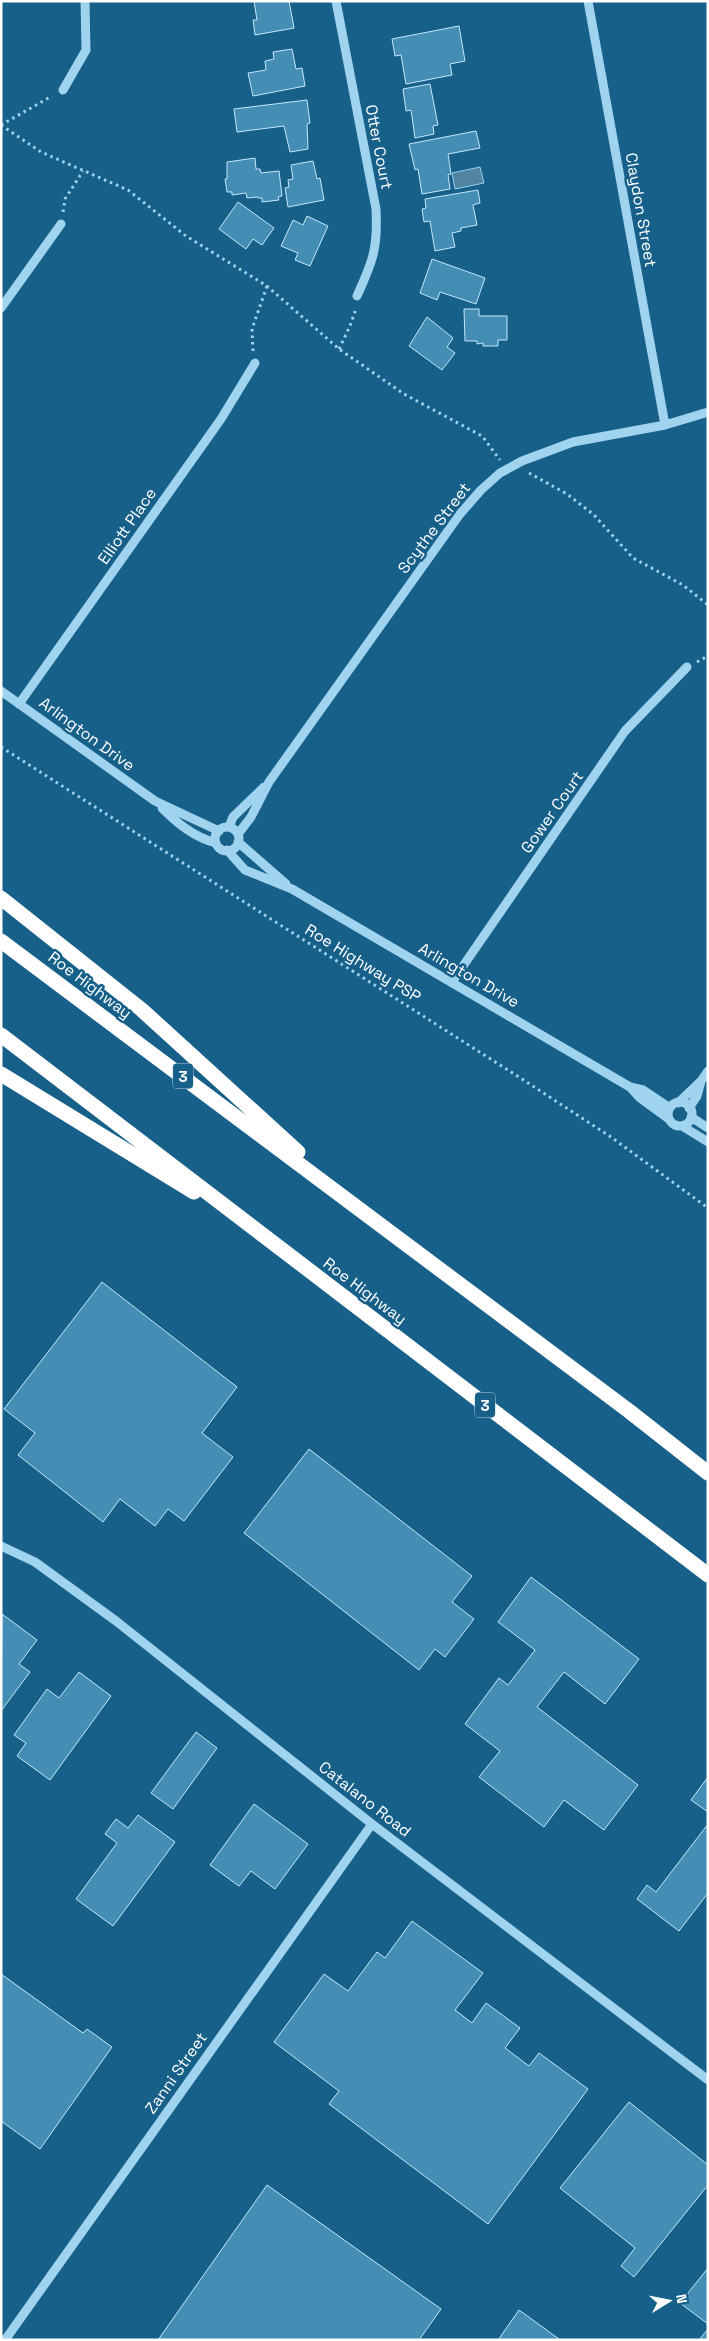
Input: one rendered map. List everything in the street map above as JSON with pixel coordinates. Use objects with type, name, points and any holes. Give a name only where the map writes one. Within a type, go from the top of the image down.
[{"type":"highway","points":[[1,898],[142,1010],[365,1212]]},
{"type":"highway","name":"Roe Highway","points":[[1,941],[365,1212],[708,1472]]},
{"type":"highway","name":"Roe Highway","points":[[1,1035],[708,1575]]},
{"type":"highway","points":[[1,1074],[263,1235]]},
{"type":"street","points":[[63,90],[86,50],[85,1]]},
{"type":"street","name":"Otter Court","points":[[336,1],[376,209],[378,231],[373,260],[357,296]]},
{"type":"street","name":"Claydon Street","points":[[588,1],[665,424]]},
{"type":"street","points":[[1,308],[61,224]]},
{"type":"street","name":"Elliott Place","points":[[19,704],[221,419],[256,363]]},
{"type":"street","name":"Scythe Street","points":[[238,838],[269,782],[460,514],[481,490],[511,466],[573,442],[665,424],[708,412]]},
{"type":"street","name":"Gower Court","points":[[452,982],[625,731],[687,667]]},
{"type":"street","name":"Arlington Drive","points":[[1,691],[154,801],[184,828],[201,839],[216,843],[221,849],[228,850],[245,870],[292,889],[452,982],[630,1087],[639,1097],[669,1119],[674,1125],[682,1126],[708,1142]]},
{"type":"street","name":"Scythe Street","points":[[229,827],[233,817],[269,782]]},
{"type":"street","name":"Arlington Drive","points":[[154,801],[219,831]]},
{"type":"street","points":[[216,843],[219,831],[229,827]]},
{"type":"street","name":"Arlington Drive","points":[[229,827],[238,838],[292,889]]},
{"type":"street","points":[[228,850],[234,848],[238,838]]},
{"type":"street","points":[[669,1119],[674,1106],[701,1081],[708,1071]]},
{"type":"street","points":[[682,1126],[686,1124],[701,1081]]},
{"type":"street","name":"Arlington Drive","points":[[630,1087],[643,1090],[674,1106],[684,1104],[690,1113],[708,1128]]},
{"type":"street","name":"Catalano Road","points":[[1,1546],[35,1562],[116,1621],[372,1824],[708,2080]]},
{"type":"street","name":"Zanni Street","points":[[5,2340],[372,1824]]},
{"type":"path","points":[[63,90],[1,125],[41,152],[128,190],[186,236],[267,286],[339,349],[404,394],[482,436],[500,460],[568,494],[594,515],[633,558],[683,585],[708,604]]},
{"type":"path","points":[[61,224],[65,199],[83,171]]},
{"type":"path","points":[[256,363],[252,329],[267,286]]},
{"type":"path","points":[[339,349],[350,326],[356,308],[357,296]]},
{"type":"path","name":"Roe Highway PSP","points":[[1,747],[522,1079],[611,1138],[708,1208]]},
{"type":"water","points":[[480,167],[484,183],[455,189],[452,173]]},
{"type":"building","points":[[254,1],[289,1],[294,28],[255,35],[253,20],[257,20]]},
{"type":"building","points":[[459,26],[465,61],[450,64],[452,75],[406,84],[401,55],[395,56],[392,39]]},
{"type":"building","points":[[292,49],[296,69],[302,68],[305,86],[253,96],[248,73],[266,70],[265,61],[274,59],[273,52]]},
{"type":"building","points":[[430,84],[438,125],[433,126],[434,134],[415,138],[411,110],[406,111],[403,89]]},
{"type":"building","points":[[307,100],[310,123],[307,124],[308,149],[290,152],[284,126],[237,132],[234,109]]},
{"type":"building","points":[[476,131],[480,148],[448,154],[451,174],[448,175],[450,189],[422,194],[418,169],[415,170],[409,144]]},
{"type":"building","points":[[255,158],[256,169],[260,169],[261,173],[279,171],[282,196],[278,197],[279,200],[262,202],[262,198],[247,198],[246,193],[232,195],[232,192],[227,192],[225,179],[227,179],[227,162]]},
{"type":"building","points":[[313,161],[317,179],[320,178],[324,200],[288,207],[285,188],[289,187],[288,180],[293,179],[291,165]]},
{"type":"building","points":[[478,190],[480,203],[473,205],[477,225],[461,228],[461,231],[452,233],[455,247],[435,251],[430,221],[424,222],[422,209],[426,208],[425,199]]},
{"type":"building","points":[[238,202],[274,228],[262,245],[253,239],[246,249],[219,229]]},
{"type":"building","points":[[307,216],[328,226],[310,266],[295,260],[298,253],[281,246],[293,220],[303,225]]},
{"type":"building","points":[[432,259],[485,278],[476,304],[440,292],[437,300],[420,293]]},
{"type":"building","points":[[464,309],[479,309],[479,316],[507,316],[507,340],[498,340],[498,346],[483,346],[483,343],[477,344],[477,341],[465,341]]},
{"type":"building","points":[[427,317],[453,338],[447,347],[455,353],[442,370],[409,346]]},
{"type":"building","points":[[102,1282],[237,1387],[202,1433],[233,1457],[184,1521],[168,1509],[155,1526],[120,1499],[103,1522],[18,1455],[35,1433],[4,1409]]},
{"type":"building","points":[[309,1449],[472,1576],[452,1602],[474,1619],[445,1657],[435,1649],[419,1670],[244,1533]]},
{"type":"building","points":[[531,1577],[639,1659],[605,1704],[564,1672],[537,1707],[638,1785],[604,1830],[564,1800],[544,1827],[479,1777],[500,1751],[465,1724],[499,1678],[508,1685],[535,1650],[498,1622]]},
{"type":"building","points":[[2,1614],[37,1640],[19,1664],[30,1672],[1,1711]]},
{"type":"building","points":[[79,1672],[111,1696],[50,1780],[17,1756],[26,1743],[14,1735],[47,1689],[59,1698]]},
{"type":"building","points":[[196,1732],[217,1748],[173,1809],[151,1793]]},
{"type":"building","points":[[708,1777],[708,1812],[691,1800]]},
{"type":"building","points":[[254,1804],[308,1844],[275,1889],[251,1871],[239,1886],[210,1865]]},
{"type":"building","points":[[138,1815],[175,1842],[113,1926],[76,1899],[117,1843],[105,1834],[116,1819],[128,1828]]},
{"type":"building","points":[[708,1824],[708,1893],[679,1931],[637,1899],[647,1885],[656,1892]]},
{"type":"building","points":[[412,1921],[483,1973],[455,2010],[472,2023],[486,2003],[520,2028],[505,2048],[529,2066],[539,2053],[588,2089],[488,2224],[329,2104],[339,2091],[274,2042],[324,1974],[348,1991],[377,1952],[385,1958]]},
{"type":"building","points":[[1,1974],[83,2033],[87,2029],[112,2047],[40,2149],[1,2121]]},
{"type":"building","points":[[629,2102],[708,2165],[708,2185],[634,2277],[621,2266],[635,2248],[560,2188]]},
{"type":"building","points":[[267,2185],[441,2309],[419,2340],[158,2340]]},
{"type":"building","points":[[708,2268],[708,2324],[680,2303]]},
{"type":"building","points":[[519,2310],[559,2339],[498,2340]]},
{"type":"building","points":[[708,2329],[708,2340],[699,2340]]}]
